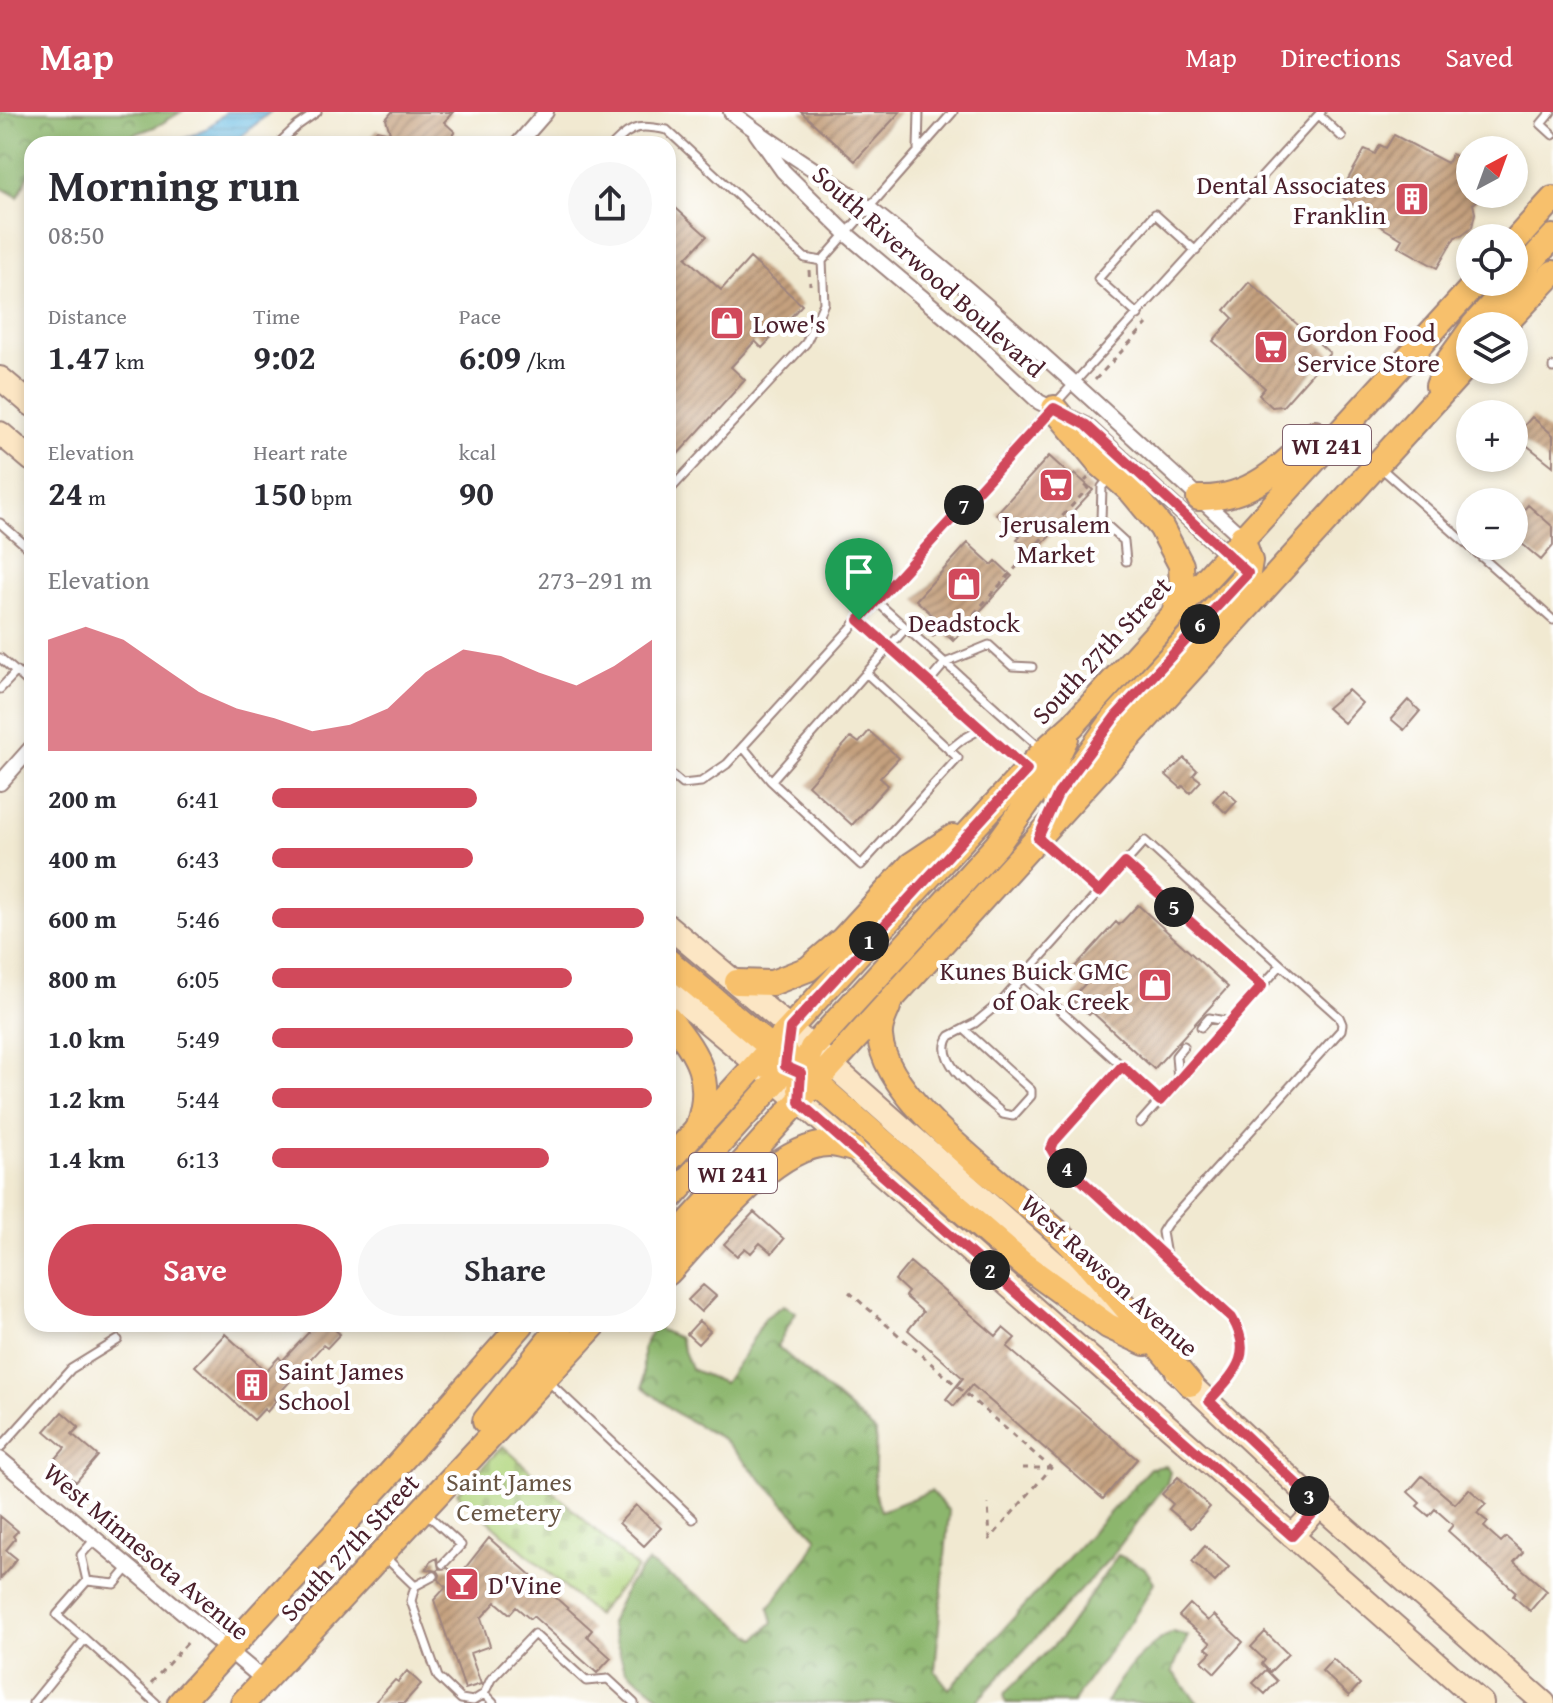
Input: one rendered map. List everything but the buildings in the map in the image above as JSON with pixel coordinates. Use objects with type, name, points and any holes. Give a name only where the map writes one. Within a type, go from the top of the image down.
[{"type":"main road","points":[[1528,227],[1553,199]]},
{"type":"main road","points":[[1528,264],[1553,237]]},
{"type":"main road","points":[[1516,312],[1553,274]]},
{"type":"main road","name":"South 27th Street","points":[[676,1236],[799,1102],[790,1028],[1044,751],[1073,725],[1464,296]]},
{"type":"main road","points":[[1486,312],[1500,296]]},
{"type":"main road","points":[[1199,498],[1219,499],[1263,481],[1296,454],[1367,378],[1431,332]]},
{"type":"main road","points":[[1431,403],[1447,363],[1456,350]]},
{"type":"main road","name":"South 27th Street","points":[[676,1152],[697,1129],[890,1002],[1038,838],[1256,580],[1376,464],[1456,377]]},
{"type":"main road","points":[[0,378],[24,398]]},
{"type":"main road","points":[[1054,408],[1102,474],[1149,510],[1181,565],[1182,588],[1175,612]]},
{"type":"main road","points":[[0,433],[24,453]]},
{"type":"main road","points":[[1234,546],[1250,561],[1256,580]]},
{"type":"main road","points":[[676,1192],[997,845],[1051,770],[1073,725]]},
{"type":"main road","points":[[737,982],[772,983],[808,969],[842,940],[911,865],[984,816]]},
{"type":"main road","points":[[676,932],[790,1028]]},
{"type":"main road","points":[[676,968],[794,1064],[1024,1265],[1108,1326],[1145,1343]]},
{"type":"main road","points":[[676,995],[794,1064]]},
{"type":"main road","points":[[890,1002],[880,1024],[882,1049],[907,1094],[931,1120],[1069,1243],[1190,1384]]},
{"type":"main road","points":[[676,1030],[698,1062],[706,1086],[704,1111],[697,1129]]},
{"type":"main road","points":[[799,1102],[1482,1703]]},
{"type":"main road","points":[[676,1264],[748,1187],[775,1166],[815,1146],[828,1144],[853,1149]]},
{"type":"main road","name":"South 27th Street","points":[[180,1703],[515,1332]]},
{"type":"main road","points":[[453,1475],[484,1422],[556,1332]]},
{"type":"main road","name":"South 27th Street","points":[[243,1703],[588,1332]]},
{"type":"main road","points":[[545,1378],[602,1332]]},
{"type":"main road","name":"West Rawson Avenue","points":[[1145,1343],[1320,1506],[1544,1703]]},
{"type":"main road","points":[[1292,1536],[1320,1506]]},
{"type":"street","points":[[525,136],[546,112]]},
{"type":"street","name":"South Riverwood Boulevard","points":[[731,112],[756,133],[867,207],[985,303],[1199,498],[1234,546]]},
{"type":"street","name":"South Riverwood Boulevard","points":[[756,133],[783,171],[845,232],[975,342],[1039,402],[1086,425],[1234,546]]},
{"type":"street","points":[[0,783],[24,756]]},
{"type":"street","name":"West Minnesota Avenue","points":[[0,1459],[264,1680]]},
{"type":"lane","points":[[286,136],[317,112]]},
{"type":"lane","points":[[918,151],[921,129],[919,112]]},
{"type":"lane","points":[[676,483],[806,343],[824,303],[822,261],[953,112]]},
{"type":"lane","points":[[1551,112],[1541,124],[1553,135]]},
{"type":"lane","points":[[676,779],[682,784],[701,782],[727,764],[1320,113],[1342,137]]},
{"type":"lane","points":[[622,136],[642,125],[667,130],[673,136]]},
{"type":"lane","points":[[676,138],[805,258],[822,261]]},
{"type":"lane","points":[[1138,315],[1098,279],[1155,214],[1196,251]]},
{"type":"lane","points":[[1376,464],[1553,620]]},
{"type":"lane","points":[[1102,474],[1101,520],[1124,541],[1126,561]]},
{"type":"lane","points":[[0,523],[24,544]]},
{"type":"lane","points":[[876,601],[1044,751]]},
{"type":"lane","points":[[859,620],[1027,770]]},
{"type":"lane","points":[[771,781],[906,628]]},
{"type":"lane","points":[[928,683],[945,663],[989,645],[1012,666],[1032,667]]},
{"type":"lane","points":[[0,658],[24,679]]},
{"type":"lane","points":[[0,689],[24,669]]},
{"type":"lane","points":[[743,747],[771,781],[861,865],[958,758],[866,673]]},
{"type":"lane","points":[[949,750],[981,729]]},
{"type":"lane","points":[[1038,838],[1099,892]]},
{"type":"lane","points":[[964,1029],[1031,1090],[1031,1096],[1013,1116],[1003,1114],[948,1063],[946,1042],[955,1032],[964,1029],[1003,1000],[1145,841],[1339,1017],[1341,1030],[1167,1224],[1162,1232],[1162,1241],[1167,1259]]},
{"type":"lane","points":[[1125,863],[1262,986]]},
{"type":"lane","points":[[1140,1123],[1281,965]]},
{"type":"lane","points":[[1023,977],[1160,1101]]},
{"type":"lane","points":[[1201,1027],[1209,1018],[1230,1022]]},
{"type":"lane","points":[[1178,1080],[1176,1056],[1184,1046]]},
{"type":"lane","points":[[1122,1066],[1051,1149],[1232,1318],[1240,1331],[1243,1346],[1240,1361],[1235,1372],[1209,1401]]},
{"type":"lane","points":[[0,1448],[71,1369],[118,1340]]},
{"type":"lane","points":[[545,1378],[693,1519]]},
{"type":"lane","points":[[422,1509],[461,1545],[443,1564]]},
{"type":"lane","points":[[87,1581],[81,1555],[95,1539]]},
{"type":"lane","points":[[381,1553],[415,1586]]},
{"type":"lane","points":[[87,1581],[115,1584],[129,1567]]},
{"type":"lane","points":[[434,1576],[415,1586],[411,1601],[438,1677],[461,1699],[473,1701],[484,1694],[491,1679],[534,1634],[586,1681],[608,1679],[634,1703]]},
{"type":"lane","points":[[87,1581],[57,1615],[156,1703]]},
{"type":"lane","points":[[33,1703],[85,1639]]},
{"type":"lane","points":[[484,1694],[493,1703]]},
{"type":"path","points":[[1095,380],[1147,324]]},
{"type":"path","points":[[925,645],[941,628],[952,638],[1088,488],[1083,483],[1102,474]]},
{"type":"path","points":[[849,1292],[1051,1468]]},
{"type":"path","points":[[1022,1468],[1051,1468]]},
{"type":"path","points":[[988,1504],[990,1539],[1051,1468]]},
{"type":"path","points":[[143,1691],[189,1641]]},
{"type":"green space","points":[[0,112],[181,112],[130,136],[24,136],[24,185],[18,197],[0,187]]},
{"type":"green space","points":[[784,1305],[796,1312],[777,1346],[876,1432],[874,1492],[881,1511],[931,1491],[949,1511],[935,1671],[949,1689],[1150,1468],[1166,1466],[1170,1472],[1167,1483],[1111,1557],[975,1703],[668,1703],[625,1669],[610,1623],[627,1586],[648,1562],[713,1605],[756,1639],[773,1622],[769,1608],[809,1555],[817,1538],[723,1439],[679,1415],[643,1387],[643,1347],[651,1332],[665,1332],[679,1338],[691,1369],[724,1383],[765,1318]]},
{"type":"green space","name":"Saint James Cemetery","points":[[503,1446],[637,1568],[596,1615],[457,1493]]},
{"type":"green space","points":[[1118,1555],[1144,1567],[1154,1582],[1136,1614],[1073,1703],[1006,1703],[1004,1694],[1061,1638]]},
{"type":"green space","points":[[1173,1632],[1188,1636],[1172,1671],[1198,1703],[1106,1703],[1134,1663],[1152,1645]]},
{"type":"water","points":[[226,112],[270,112],[242,136],[191,136],[205,130]]},
{"type":"place","name":"Dental Associates Franklin","points":[[1412,199]]},
{"type":"place","name":"Lowe's","points":[[727,323]]},
{"type":"place","name":"Gordon Food Service Store","points":[[1271,347]]},
{"type":"place","name":"Jerusalem Market","points":[[1056,485]]},
{"type":"place","name":"Deadstock","points":[[964,584]]},
{"type":"place","name":"Kunes Buick GMC of Oak Creek","points":[[1155,985]]},
{"type":"place","name":"Saint James School","points":[[252,1385]]},
{"type":"place","name":"D'Vine","points":[[462,1584]]},
{"type":"route","points":[[1054,408],[1086,425],[1248,573],[1115,717],[1058,794],[1038,838],[1099,892],[1125,863],[1262,986],[1160,1101],[1122,1066],[1051,1149],[1232,1318],[1240,1331],[1243,1346],[1240,1361],[1235,1372],[1209,1401],[1320,1506],[1292,1536],[799,1102],[801,1073],[785,1066],[790,1028],[1027,770],[859,620],[1054,408]]}]
